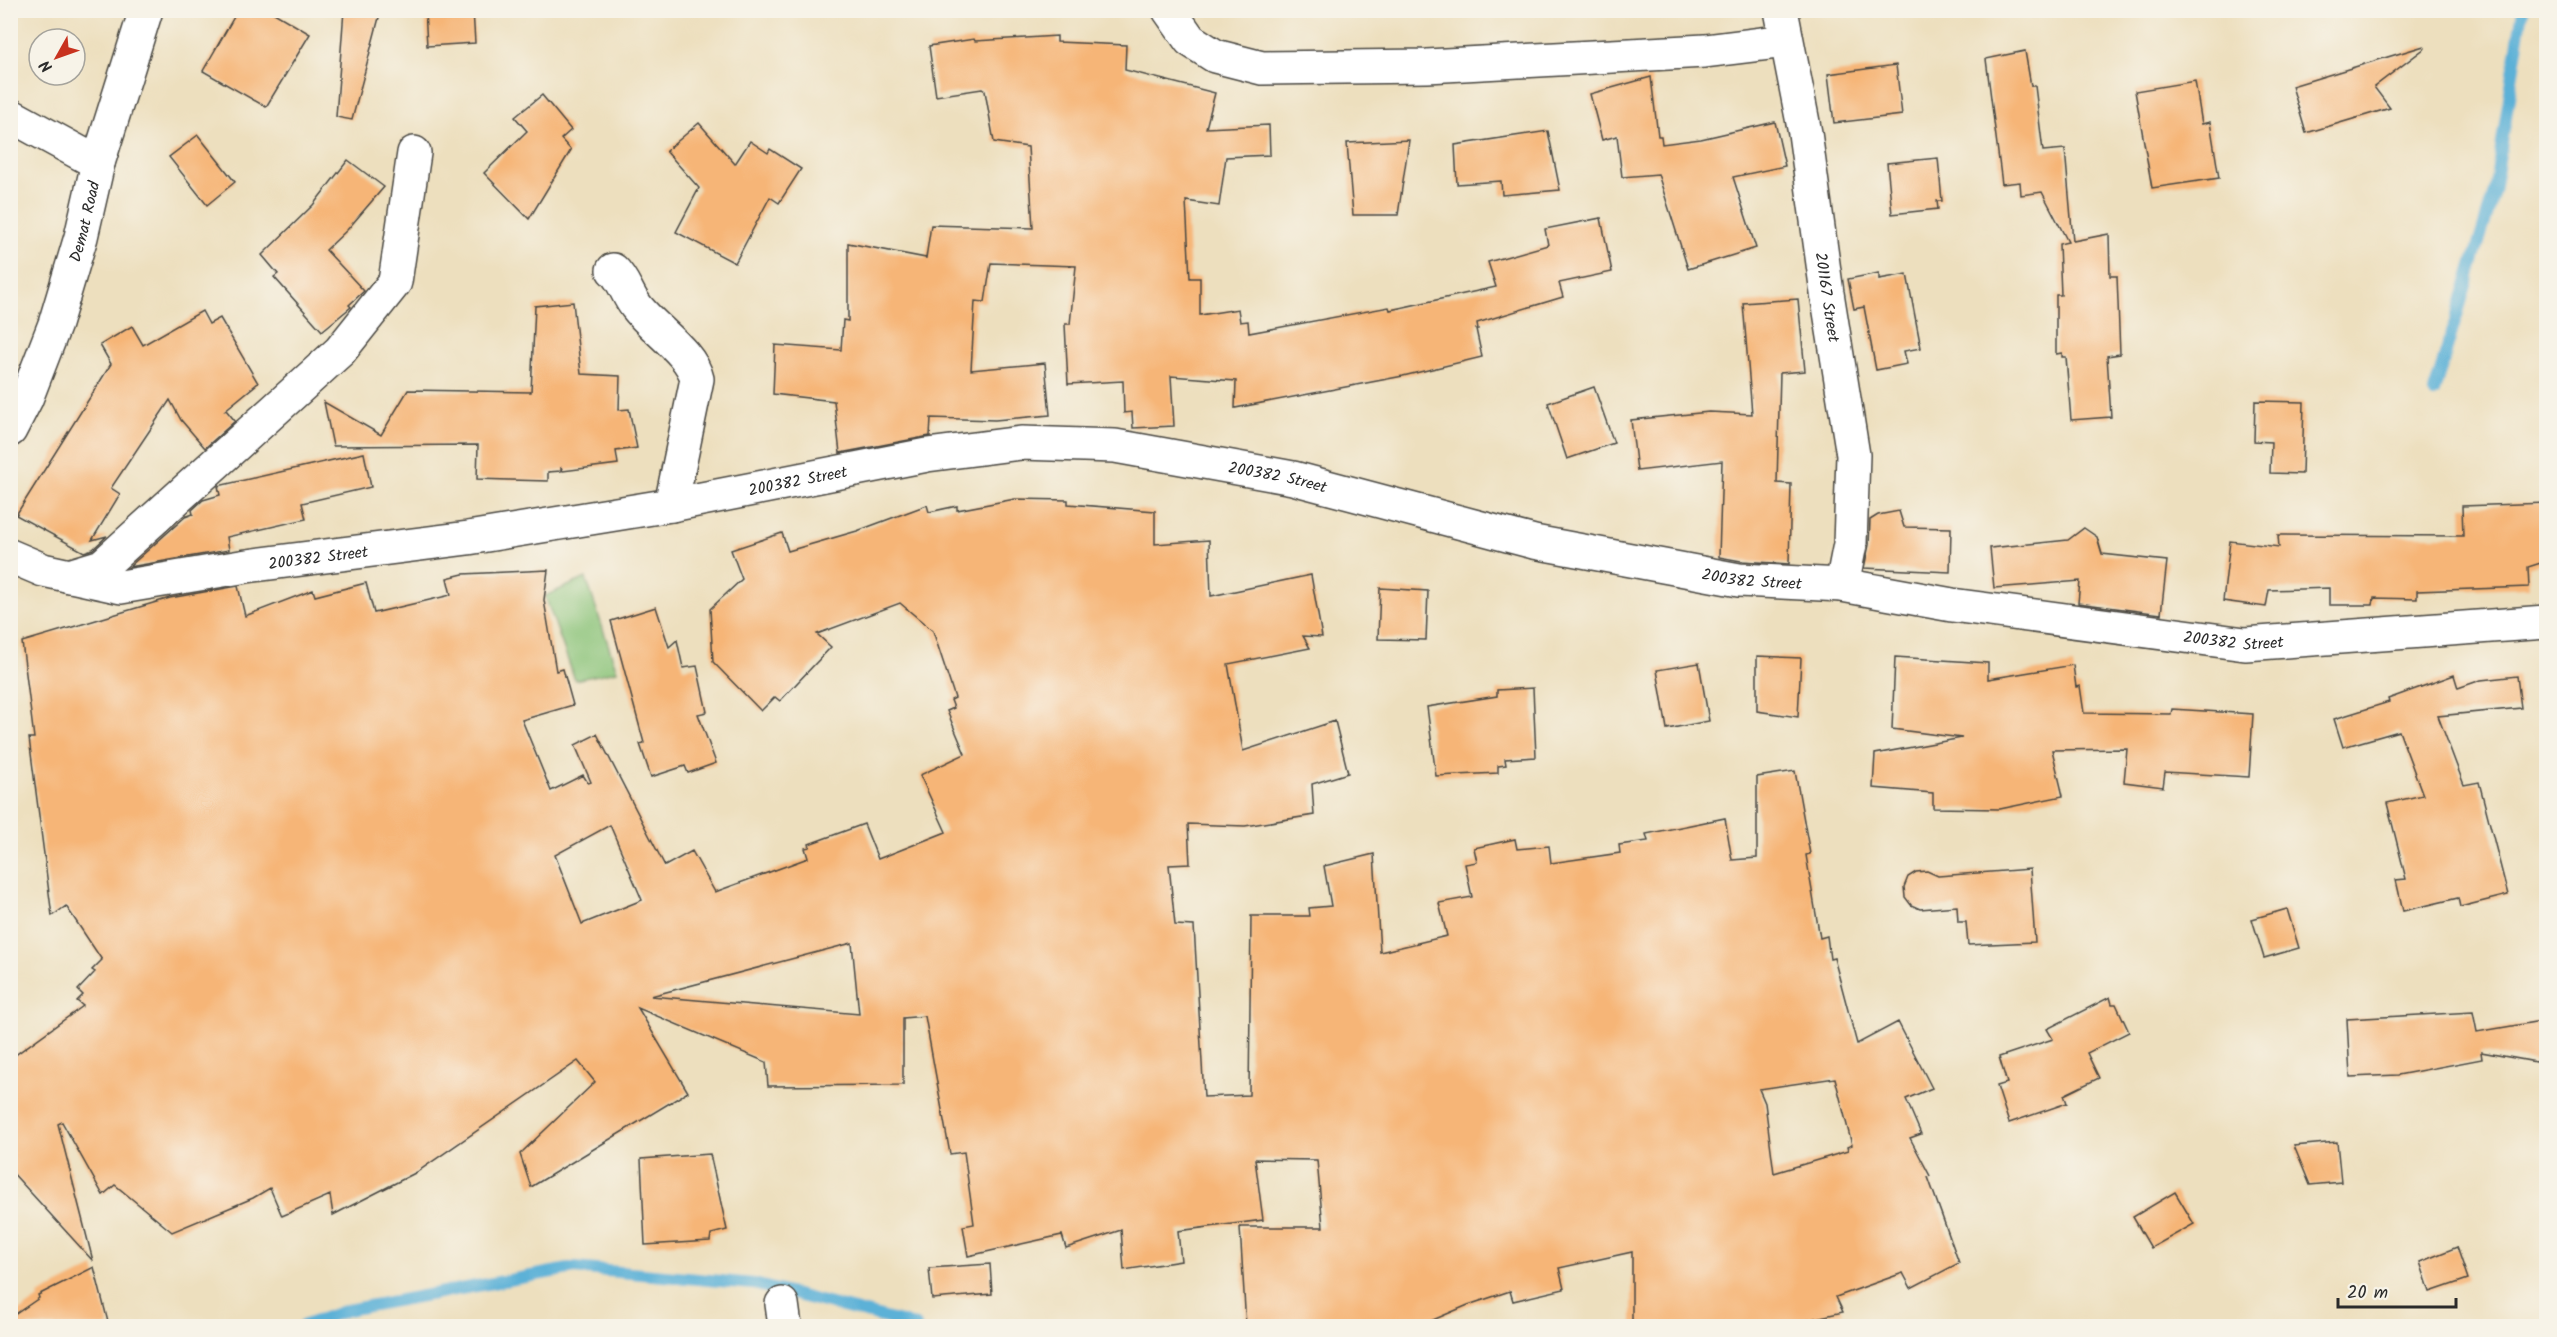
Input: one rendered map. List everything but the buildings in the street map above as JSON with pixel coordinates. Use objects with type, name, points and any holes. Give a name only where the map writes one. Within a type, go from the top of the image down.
[{"type":"street","name":"Demat Road","points":[[10,430],[26,399],[55,324],[81,237],[98,163],[146,10]]},
{"type":"street","points":[[1169,10],[1190,40],[1215,56],[1262,68],[1427,66],[1705,51],[1783,26]]},
{"type":"street","name":"201167 Street","points":[[1783,26],[1805,133],[1827,293],[1853,455],[1850,544],[1842,585]]},
{"type":"street","points":[[10,115],[98,163]]},
{"type":"street","points":[[69,576],[102,566],[332,358],[366,318],[395,282],[414,153]]},
{"type":"street","points":[[613,270],[635,305],[687,360],[697,379],[672,505]]},
{"type":"street","name":"200382 Street","points":[[10,556],[43,570],[121,587],[247,567],[468,538],[672,505],[927,455],[1021,443],[1115,446],[1293,478],[1534,542],[1739,580],[1842,585],[1952,605],[2245,644],[2547,622]]},
{"type":"green space","points":[[586,578],[617,671],[575,680],[545,596]]},
{"type":"waterway","points":[[2434,392],[2494,192],[2523,10]]},
{"type":"waterway","points":[[303,1326],[347,1310],[574,1268],[754,1284],[916,1326]]}]
